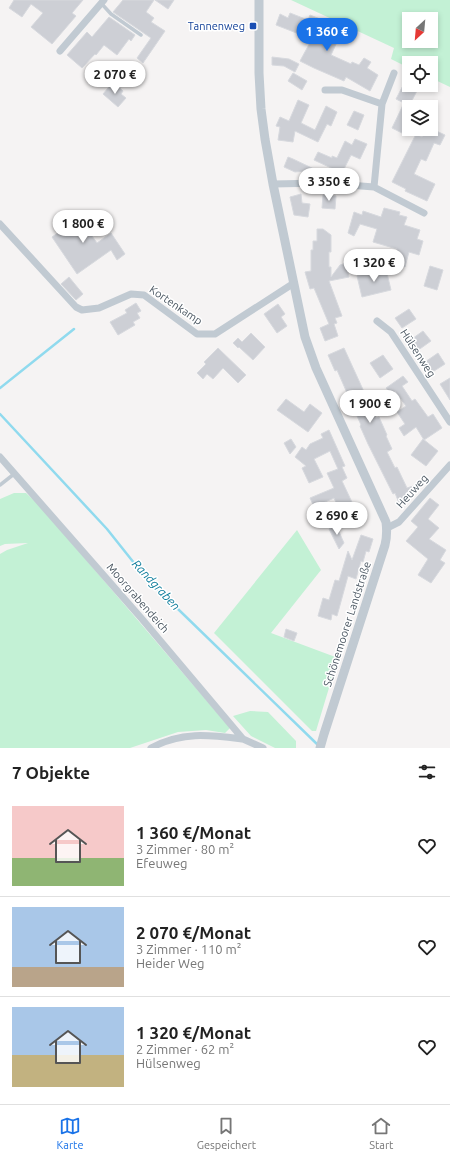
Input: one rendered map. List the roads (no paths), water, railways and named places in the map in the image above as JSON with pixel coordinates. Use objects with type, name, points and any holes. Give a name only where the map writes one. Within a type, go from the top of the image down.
[{"type":"street","name":"Schönemoorer Landstraße","points":[[259,0],[261,109],[273,184],[305,337],[316,368],[386,522],[387,528],[385,545],[320,748]]},
{"type":"street","points":[[60,51],[102,2]]},
{"type":"street","points":[[374,187],[382,104],[394,73]]},
{"type":"street","points":[[325,90],[342,90],[382,104]]},
{"type":"street","points":[[273,184],[323,183],[374,187],[424,213]]},
{"type":"street","name":"Kortenkamp","points":[[0,224],[76,307],[82,310],[99,308],[131,294],[144,295],[197,334],[215,334],[294,283]]},
{"type":"street","name":"Hülsenweg","points":[[377,321],[392,332],[450,422]]},
{"type":"street","name":"Moorgrabendeich","points":[[0,457],[142,618],[243,739],[263,748]]},
{"type":"street","name":"Heuweg","points":[[387,528],[399,522],[450,465]]},
{"type":"street","points":[[151,748],[165,742],[196,734],[243,739]]},
{"type":"lane","points":[[102,2],[111,14],[141,34]]},
{"type":"lane","points":[[0,485],[14,474]]},
{"type":"waterway","points":[[0,388],[74,329]]},
{"type":"waterway","name":"Randgraben","points":[[0,414],[107,529],[146,578],[319,746]]},
{"type":"place","name":"Tannenweg","points":[[253,26]]}]
